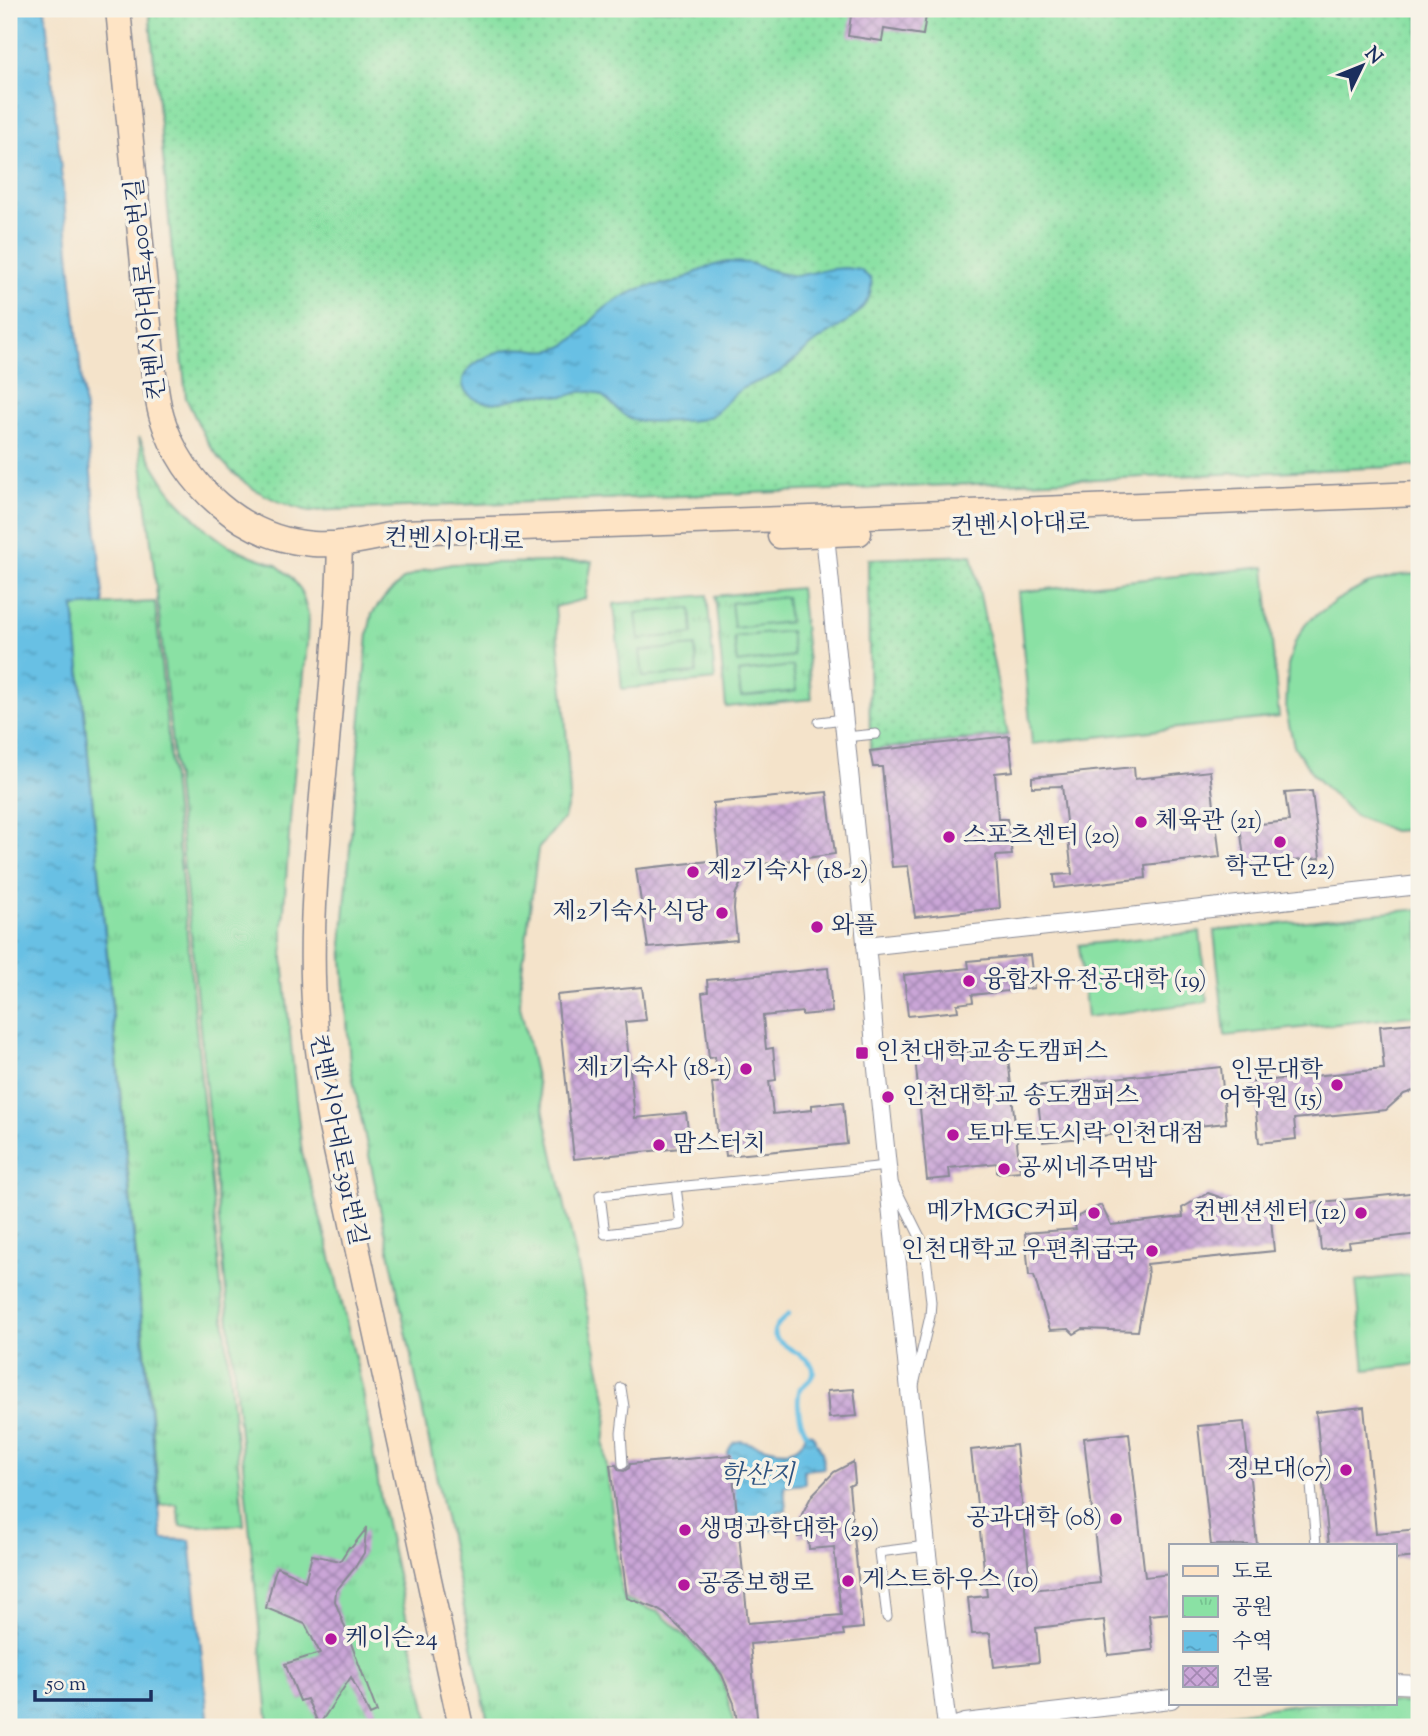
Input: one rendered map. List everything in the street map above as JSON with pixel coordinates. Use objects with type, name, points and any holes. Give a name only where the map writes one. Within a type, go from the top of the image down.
[{"type":"main road","name":"컨벤시아대로400번길","points":[[118,9],[158,405],[170,439],[186,469],[201,487],[217,504],[243,522],[271,534],[314,544],[370,538]]},
{"type":"main road","name":"컨벤시아대로","points":[[370,538],[404,532],[1419,494]]},
{"type":"main road","name":"컨벤시아대로","points":[[370,538],[461,546],[825,535],[1419,511]]},
{"type":"main road","name":"컨벤시아대로391번길","points":[[340,543],[315,890],[313,983],[317,1044],[336,1150],[461,1727]]},
{"type":"street","points":[[825,535],[926,1546],[947,1727]]},
{"type":"street","points":[[866,946],[1417,884]]},
{"type":"street","points":[[1396,1684],[1419,1685]]},
{"type":"street","points":[[952,1727],[965,1723],[1169,1699]]},
{"type":"lane","points":[[819,722],[876,734]]},
{"type":"lane","points":[[676,1187],[681,1225],[605,1234],[600,1195],[676,1187],[888,1170],[922,1241],[931,1302],[911,1399]]},
{"type":"lane","points":[[621,1388],[624,1407],[621,1433],[623,1464]]},
{"type":"lane","points":[[1311,1485],[1316,1544]]},
{"type":"lane","points":[[887,1617],[879,1552],[926,1546]]},
{"type":"green space","points":[[149,9],[1419,9],[1419,466],[309,511],[279,502],[254,489],[221,460],[204,435],[186,398]]},
{"type":"green space","points":[[139,437],[154,466],[179,502],[207,530],[226,544],[275,564],[290,576],[301,590],[308,614],[283,925],[283,959],[302,1153],[328,1245],[362,1387],[381,1500],[430,1727],[269,1727],[158,604]]},
{"type":"green space","points":[[972,555],[1008,735],[870,750],[868,559]]},
{"type":"green space","points":[[592,561],[585,599],[555,607],[570,797],[564,818],[538,849],[521,978],[520,1006],[608,1408],[604,1443],[621,1588],[625,1599],[660,1613],[718,1672],[734,1727],[489,1727],[350,1065],[342,943],[368,633],[372,614],[404,579],[424,570],[452,564]]},
{"type":"green space","points":[[1265,567],[1279,717],[1032,744],[1018,592]]},
{"type":"green space","points":[[1419,574],[1419,829],[1393,831],[1355,816],[1314,776],[1294,746],[1286,711],[1288,665],[1295,642],[1307,622],[1337,600],[1367,584],[1400,575]]},
{"type":"green space","points":[[800,588],[812,699],[726,707],[715,596]]},
{"type":"green space","points":[[707,595],[715,680],[622,689],[614,604]]},
{"type":"green space","points":[[786,597],[789,622],[734,628],[731,603]]},
{"type":"green space","points":[[155,602],[244,1525],[180,1526],[177,1504],[160,1505],[74,606]]},
{"type":"green space","points":[[691,608],[693,634],[639,639],[636,613]]},
{"type":"green space","points":[[790,631],[793,656],[737,663],[734,637]]},
{"type":"green space","points":[[695,646],[697,673],[643,677],[640,651]]},
{"type":"green space","points":[[793,666],[796,691],[741,697],[738,672]]},
{"type":"green space","points":[[1419,909],[1419,1015],[1225,1036],[1214,931]]},
{"type":"green space","points":[[1200,932],[1207,1002],[1087,1017],[1079,945]]},
{"type":"green space","points":[[1419,1274],[1419,1364],[1365,1370],[1356,1281]]},
{"type":"green space","points":[[1396,1702],[1419,1704],[1419,1727],[1219,1727],[1219,1715],[1297,1704]]},
{"type":"water","points":[[9,9],[45,9],[104,604],[74,607],[162,1539],[190,1540],[209,1727],[9,1727]]},
{"type":"water","points":[[728,262],[749,263],[796,276],[831,269],[860,270],[871,279],[871,290],[868,300],[854,316],[779,372],[740,390],[714,414],[703,419],[634,420],[597,393],[580,392],[569,396],[539,394],[488,403],[472,397],[464,389],[467,372],[488,356],[510,349],[560,348],[577,336],[600,312],[625,296],[647,287],[674,283],[707,267]]},
{"type":"water","name":"학산지","points":[[806,1433],[812,1434],[822,1452],[824,1468],[804,1470],[805,1484],[784,1486],[786,1510],[777,1511],[780,1530],[751,1527],[739,1515],[729,1484],[727,1461],[731,1446],[734,1442],[741,1441],[787,1451],[802,1443]]},
{"type":"building","points":[[852,9],[892,12],[893,9],[927,9],[923,35],[884,29],[882,41],[848,36]]},
{"type":"building","name":"스포츠센터 (20)","points":[[1009,736],[1013,771],[995,773],[998,819],[1007,819],[1012,855],[996,856],[1000,908],[915,917],[908,866],[892,867],[882,767],[873,767],[870,751]]},
{"type":"building","name":"체육관 (21)","points":[[1134,767],[1135,779],[1210,771],[1220,857],[1145,865],[1146,878],[1055,888],[1054,875],[1072,874],[1062,786],[1032,787],[1032,777]]},
{"type":"building","name":"학군단 (22)","points":[[1312,791],[1320,858],[1245,866],[1240,826],[1289,821],[1285,793]]},
{"type":"building","name":"제2기숙사 (18-2)","points":[[827,792],[835,854],[757,865],[745,875],[735,895],[737,940],[648,948],[636,869],[719,860],[713,803]]},
{"type":"building","name":"융합자유전공대학 (19)","points":[[1030,955],[1034,988],[972,995],[973,1002],[957,1004],[958,1011],[908,1016],[904,975],[969,968],[968,961]]},
{"type":"building","name":"제1기숙사 (18-1)","points":[[828,968],[832,1012],[763,1016],[766,1049],[773,1048],[776,1080],[769,1081],[773,1114],[812,1110],[812,1105],[843,1102],[847,1144],[726,1156],[725,1147],[719,1148],[712,1083],[718,1083],[715,1057],[709,1058],[702,993],[708,992],[707,980]]},
{"type":"building","points":[[642,987],[646,1020],[625,1022],[635,1118],[686,1113],[690,1147],[574,1159],[557,995]]},
{"type":"building","name":"인문대학 어학원 (15)","points":[[1416,1023],[1419,1089],[1404,1094],[1386,1110],[1294,1119],[1296,1139],[1259,1143],[1253,1082],[1384,1069],[1380,1026]]},
{"type":"building","points":[[1007,1048],[1020,1171],[997,1173],[997,1163],[949,1168],[950,1178],[927,1180],[915,1057]]},
{"type":"building","points":[[1221,1067],[1226,1123],[1043,1142],[1036,1086]]},
{"type":"building","name":"컨벤션센터 (12)","points":[[1419,1192],[1419,1234],[1348,1242],[1349,1247],[1321,1250],[1318,1222],[1304,1224],[1302,1204]]},
{"type":"building","points":[[1208,1193],[1236,1203],[1235,1212],[1270,1208],[1274,1251],[1147,1264],[1148,1276],[1138,1331],[1083,1329],[1074,1334],[1069,1329],[1050,1330],[1034,1276],[1029,1276],[1025,1233],[1076,1229],[1074,1218],[1101,1205],[1111,1225],[1183,1217],[1182,1208]]},
{"type":"building","points":[[854,1389],[857,1416],[829,1418],[827,1391]]},
{"type":"building","name":"정보대(07)","points":[[1364,1407],[1376,1533],[1419,1529],[1419,1557],[1396,1559],[1396,1544],[1329,1544],[1316,1412]]},
{"type":"building","points":[[1244,1422],[1257,1544],[1211,1544],[1198,1426]]},
{"type":"building","name":"공과대학 (08)","points":[[1129,1433],[1145,1577],[1169,1574],[1169,1613],[1149,1615],[1153,1650],[1108,1655],[1104,1620],[1036,1628],[1039,1662],[994,1667],[990,1633],[972,1634],[968,1598],[987,1596],[971,1450],[1016,1445],[1031,1590],[1100,1583],[1084,1438]]},
{"type":"building","name":"공중보행로","points":[[731,1455],[748,1623],[841,1615],[834,1547],[809,1549],[808,1535],[798,1537],[802,1514],[812,1495],[834,1472],[853,1462],[855,1483],[849,1486],[863,1628],[843,1630],[844,1635],[750,1644],[758,1727],[738,1727],[734,1703],[722,1675],[685,1633],[665,1614],[627,1598],[610,1465],[616,1465],[619,1470],[624,1471],[630,1464]]},
{"type":"building","name":"케이슨24","points":[[366,1529],[364,1553],[336,1591],[335,1601],[377,1712],[370,1715],[351,1677],[319,1725],[307,1699],[300,1701],[285,1664],[320,1653],[305,1624],[266,1608],[277,1567],[305,1581],[312,1555],[340,1561]]},
{"type":"waterway","points":[[789,1314],[774,1332],[777,1338],[810,1363],[814,1370],[811,1378],[800,1388],[798,1399],[806,1433]]},
{"type":"place","name":"체육관 (21)","points":[[1141,822]]},
{"type":"place","name":"스포츠센터 (20)","points":[[949,837]]},
{"type":"place","name":"학군단 (22)","points":[[1280,842]]},
{"type":"place","name":"제2기숙사 (18-2)","points":[[693,872]]},
{"type":"place","name":"제2기숙사 식당","points":[[722,913]]},
{"type":"place","name":"와플","points":[[817,927]]},
{"type":"place","name":"융합자유전공대학 (19)","points":[[969,981]]},
{"type":"place","name":"인천대학교송도캠퍼스","points":[[862,1053]]},
{"type":"place","name":"제1기숙사 (18-1)","points":[[746,1069]]},
{"type":"place","name":"인문대학 어학원 (15)","points":[[1337,1085]]},
{"type":"place","name":"인천대학교 송도캠퍼스","points":[[888,1097]]},
{"type":"place","name":"토마토도시락 인천대점","points":[[953,1135]]},
{"type":"place","name":"맘스터치","points":[[659,1145]]},
{"type":"place","name":"공씨네주먹밥","points":[[1004,1169]]},
{"type":"place","name":"메가MGC커피","points":[[1094,1213]]},
{"type":"place","name":"컨벤션센터 (12)","points":[[1361,1213]]},
{"type":"place","name":"인천대학교 우편취급국","points":[[1152,1251]]},
{"type":"place","name":"정보대(07)","points":[[1346,1470]]},
{"type":"place","name":"공과대학 (08)","points":[[1116,1519]]},
{"type":"place","name":"생명과학대학 (29)","points":[[685,1530]]},
{"type":"place","name":"게스트하우스 (10)","points":[[848,1581]]},
{"type":"place","name":"공중보행로","points":[[684,1585]]},
{"type":"place","name":"케이슨24","points":[[331,1639]]}]
